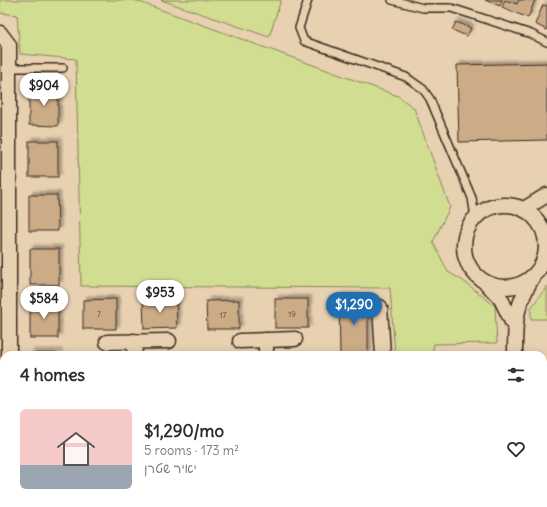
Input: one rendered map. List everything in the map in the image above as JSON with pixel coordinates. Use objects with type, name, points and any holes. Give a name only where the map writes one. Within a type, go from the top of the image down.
[{"type":"street","points":[[0,33],[9,45],[5,142],[5,263],[9,351]]},
{"type":"street","points":[[524,209],[547,195]]},
{"type":"street","points":[[515,328],[501,298],[472,270],[467,262],[464,247],[470,224],[475,217],[485,209],[508,204],[524,209],[538,220],[546,234],[546,253],[541,266],[532,277],[521,298],[515,328],[515,351]]},
{"type":"street","points":[[485,282],[504,287],[514,286],[532,277]]},
{"type":"street","points":[[380,307],[383,351]]},
{"type":"street","points":[[240,341],[295,339]]},
{"type":"street","points":[[266,340],[266,351]]},
{"type":"street","points":[[107,342],[134,348],[169,341]]},
{"type":"lane","points":[[308,0],[299,28],[304,42],[406,77],[423,89],[430,99],[472,198],[475,217]]},
{"type":"lane","points":[[392,0],[423,8],[451,8],[531,34],[547,42]]},
{"type":"lane","points":[[9,68],[63,68]]},
{"type":"green space","points":[[0,0],[134,0],[398,96],[414,108],[450,207],[433,242],[448,272],[462,280],[495,306],[497,343],[434,344],[433,351],[395,351],[390,288],[81,286],[76,59],[20,54],[17,15],[0,13]]},
{"type":"green space","points":[[161,0],[281,0],[269,37]]},
{"type":"green space","points":[[547,286],[547,319],[531,319],[531,308]]},
{"type":"building","points":[[485,0],[502,0],[500,6]]},
{"type":"building","points":[[505,0],[517,4],[519,0],[535,0],[528,18],[502,7]]},
{"type":"building","points":[[543,5],[547,6],[547,30],[535,24]]},
{"type":"building","points":[[456,22],[471,28],[467,36],[452,30]]},
{"type":"building","points":[[547,63],[547,140],[459,142],[457,65]]},
{"type":"building","points":[[29,89],[58,89],[58,126],[29,125]]},
{"type":"building","points":[[29,141],[58,141],[58,177],[29,177]]},
{"type":"building","points":[[29,195],[57,195],[58,231],[29,231]]},
{"type":"building","points":[[30,249],[59,249],[59,285],[30,285]]},
{"type":"building","points":[[339,297],[368,297],[368,351],[340,351]]},
{"type":"building","points":[[116,299],[116,329],[83,329],[83,300]]},
{"type":"building","points":[[143,299],[176,299],[177,328],[144,329]]},
{"type":"building","points":[[275,299],[308,299],[308,328],[275,328]]},
{"type":"building","points":[[239,300],[239,329],[207,329],[206,301]]},
{"type":"building","points":[[30,301],[58,301],[58,338],[30,338]]}]
